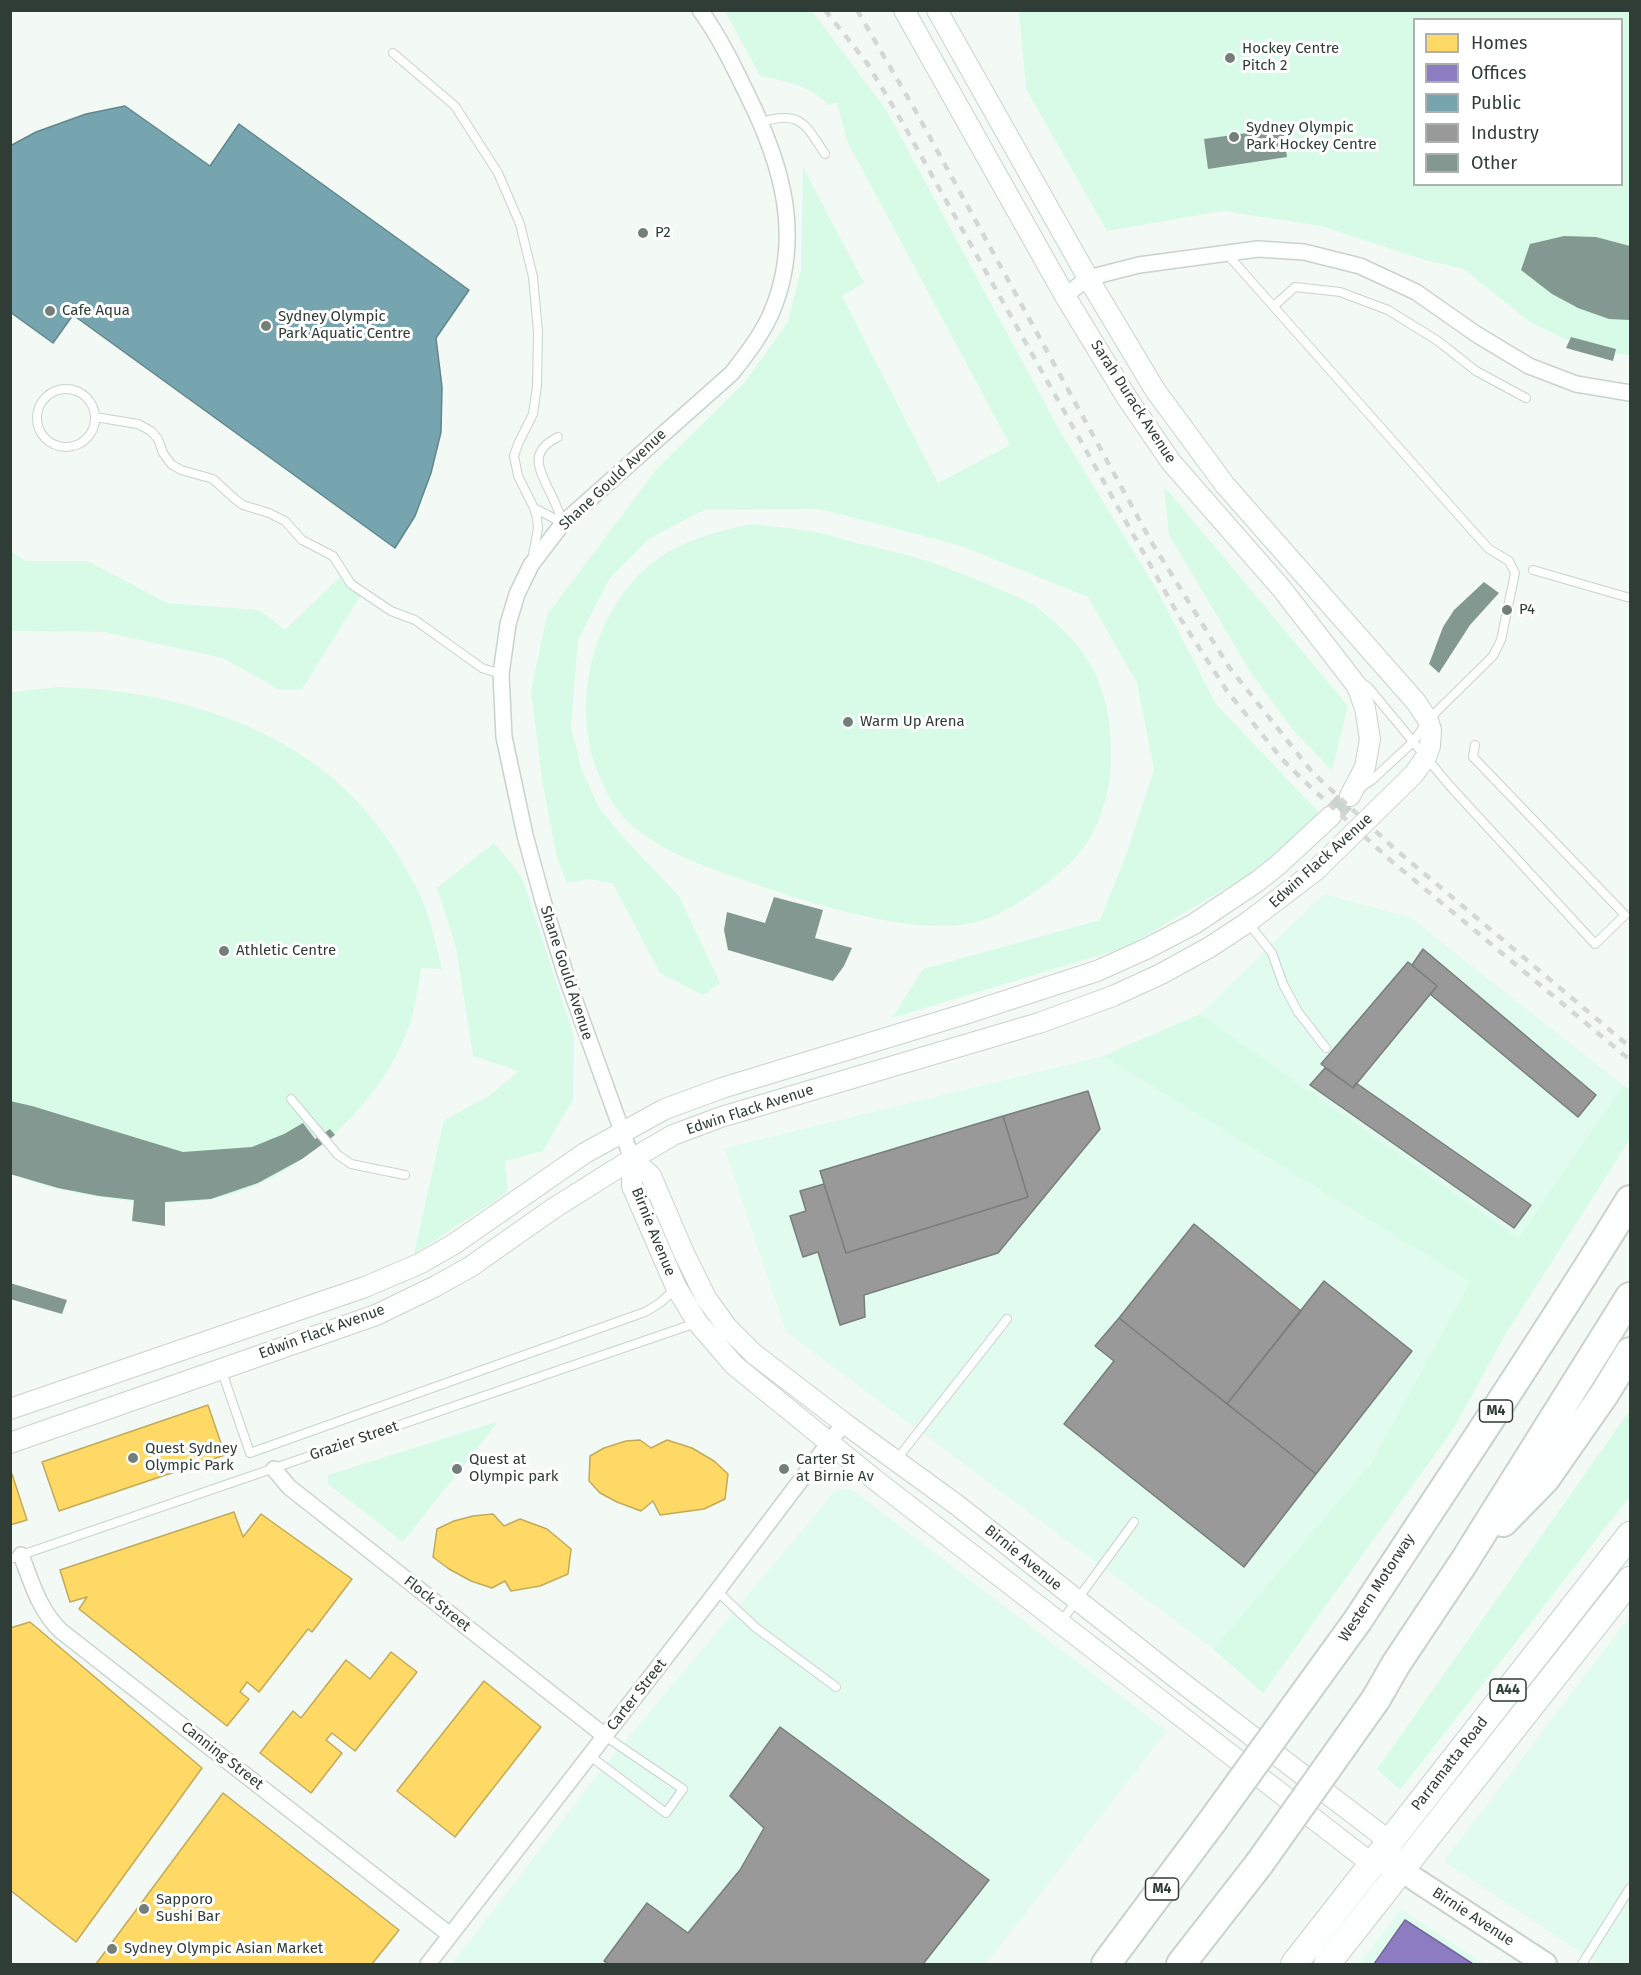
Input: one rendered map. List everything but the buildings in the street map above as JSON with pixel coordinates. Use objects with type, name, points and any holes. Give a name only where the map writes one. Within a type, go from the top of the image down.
[{"type":"highway","name":"Western Motorway","points":[[1106,1965],[1358,1620],[1429,1509],[1508,1394],[1630,1200]]},
{"type":"highway","points":[[1181,1965],[1259,1864],[1376,1700],[1396,1664],[1464,1562],[1630,1297]]},
{"type":"highway","points":[[1464,1562],[1545,1479],[1605,1393],[1630,1352]]},
{"type":"highway","name":"Parramatta Road","points":[[1294,1965],[1630,1535]]},
{"type":"highway","name":"Parramatta Road","points":[[1327,1965],[1630,1580]]},
{"type":"main road","name":"Birnie Avenue","points":[[1380,1853],[1545,1965]]},
{"type":"street","name":"Shane Gould Avenue","points":[[632,1159],[566,976],[543,902],[525,835],[504,737],[501,674],[508,624],[517,594],[531,565],[563,523],[732,373],[753,346],[770,317],[782,283],[788,249],[788,215],[772,149],[761,122],[711,26],[700,10]]},
{"type":"street","name":"Sarah Durack Avenue","points":[[904,10],[1065,296],[1127,398],[1171,462],[1282,589],[1350,675],[1362,696],[1370,729],[1369,755],[1363,774]]},
{"type":"street","name":"Sarah Durack Avenue","points":[[937,10],[1088,278],[1155,390],[1225,485],[1395,676],[1428,720]]},
{"type":"street","points":[[1065,296],[1088,278],[1139,265],[1258,249],[1304,252],[1360,266],[1416,292],[1476,334],[1529,366],[1576,384],[1630,393]]},
{"type":"street","points":[[1426,757],[1431,737],[1428,720]]},
{"type":"street","name":"Edwin Flack Avenue","points":[[10,1443],[376,1315],[470,1267],[563,1202],[673,1135],[721,1117],[1039,1023],[1113,996],[1161,974],[1210,947],[1248,922],[1315,870],[1407,782],[1426,757]]},
{"type":"street","name":"Edwin Flack Avenue","points":[[1350,796],[1363,774]]},
{"type":"street","name":"Edwin Flack Avenue","points":[[10,1409],[365,1287],[419,1264],[486,1223],[585,1153],[665,1109],[722,1088],[1097,971],[1146,949],[1194,924],[1232,899],[1278,865],[1330,816]]},
{"type":"street","points":[[1232,899],[1248,922]]},
{"type":"street","name":"Birnie Avenue","points":[[632,1159],[651,1176],[706,1298],[727,1327],[754,1354],[957,1505],[1077,1601],[1380,1834],[1380,1853],[1363,1857],[874,1479],[734,1365],[693,1316],[676,1287],[632,1186],[632,1159]]},
{"type":"street","points":[[693,1316],[706,1298]]},
{"type":"street","name":"Carter Street","points":[[428,1965],[844,1423]]},
{"type":"street","name":"Flock Street","points":[[274,1469],[289,1487],[605,1736]]},
{"type":"street","name":"Canning Street","points":[[16,1557],[43,1611],[61,1631],[450,1935]]},
{"type":"lane","points":[[393,53],[455,106],[498,173],[520,224],[533,277],[538,332],[537,386],[533,414],[514,456],[518,476],[534,508],[538,528],[531,565]]},
{"type":"lane","points":[[761,122],[779,116],[794,118],[806,126],[825,154]]},
{"type":"lane","points":[[1227,254],[1489,549],[1509,561],[1515,573],[1501,640],[1493,656],[1428,720],[1414,741],[1372,780],[1350,796]]},
{"type":"lane","points":[[1274,306],[1295,287],[1340,292],[1388,310],[1438,341],[1476,371],[1526,398]]},
{"type":"lane","points":[[68,389],[85,396],[91,404],[95,417],[86,439],[68,446],[50,442],[39,427],[37,418],[38,409],[43,400],[58,390],[68,389]]},
{"type":"lane","points":[[95,417],[138,424],[151,431],[158,439],[163,453],[171,464],[181,470],[213,479],[243,505],[285,521],[302,540],[333,556],[351,584],[391,611],[415,620],[482,668],[501,674]]},
{"type":"lane","points":[[558,437],[542,447],[538,459],[539,471],[563,523]]},
{"type":"lane","points":[[534,508],[563,523]]},
{"type":"lane","points":[[1533,570],[1630,598]]},
{"type":"lane","points":[[1350,675],[1368,687],[1449,785],[1595,944],[1625,915],[1473,757],[1475,746]]},
{"type":"lane","points":[[1248,922],[1272,953],[1282,984],[1299,1012],[1326,1048]]},
{"type":"lane","points":[[291,1098],[338,1155],[351,1164],[405,1175]]},
{"type":"lane","points":[[220,1368],[250,1453],[645,1312],[660,1303],[676,1287]]},
{"type":"lane","name":"Grazier Street","points":[[16,1557],[274,1469],[693,1316]]},
{"type":"lane","points":[[896,1460],[1007,1319]]},
{"type":"lane","points":[[1061,1622],[1134,1522]]},
{"type":"lane","points":[[717,1591],[755,1627],[836,1687]]},
{"type":"lane","points":[[590,1756],[666,1813],[683,1789],[605,1736]]},
{"type":"lane","points":[[1582,1965],[1630,1888]]},
{"type":"shaded area","points":[[725,11],[812,11],[887,111],[1061,433],[1157,590],[1216,704],[1320,814],[1253,872],[1127,947],[892,1018],[923,969],[1100,920],[1126,855],[1154,770],[1137,683],[1088,597],[962,546],[820,509],[704,510],[650,538],[610,578],[578,640],[571,727],[581,767],[599,808],[679,896],[720,983],[703,995],[660,973],[613,884],[589,879],[567,883],[557,858],[542,780],[531,691],[547,615],[656,470],[745,382],[788,322],[801,270],[803,167],[864,283],[842,296],[938,483],[1010,445],[847,141],[837,103],[828,105],[805,88],[760,76]]},
{"type":"shaded area","name":"Sydney Olympic Park Hockey Centre","points":[[1019,11],[1630,11],[1630,355],[1618,354],[1565,339],[1530,322],[1464,269],[1425,260],[1321,226],[1223,211],[1107,231],[1026,89]]},
{"type":"shaded area","points":[[1164,486],[1348,706],[1332,771],[1294,731],[1251,673],[1169,535]]},
{"type":"shaded area","name":"Warm Up Arena","points":[[752,524],[817,532],[941,566],[1031,603],[1062,628],[1086,657],[1102,690],[1110,727],[1111,748],[1109,785],[1099,820],[1086,845],[1063,870],[1020,902],[980,921],[948,926],[897,922],[816,904],[711,868],[654,842],[624,818],[614,806],[598,773],[590,747],[586,719],[591,664],[599,638],[611,612],[626,589],[657,560],[696,539]]},
{"type":"shaded area","points":[[10,551],[26,561],[88,561],[167,603],[259,610],[285,630],[342,575],[361,595],[302,689],[280,690],[223,658],[104,632],[11,631]]},
{"type":"shaded area","name":"Athletic Centre","points":[[59,687],[127,693],[196,708],[261,732],[292,749],[336,781],[378,826],[401,859],[427,913],[442,969],[421,968],[413,1013],[402,1045],[384,1076],[362,1105],[308,1156],[277,1175],[244,1190],[212,1199],[164,1203],[110,1199],[83,1194],[33,1182],[11,1174],[11,692]]},
{"type":"shaded area","points":[[494,843],[523,880],[574,1037],[573,1100],[543,1151],[505,1161],[508,1192],[414,1254],[444,1120],[489,1096],[519,1071],[473,1056],[456,947],[437,888]]},
{"type":"shaded area","points":[[1324,894],[1410,917],[1623,1085],[1518,1238],[1200,1014]]},
{"type":"shaded area","points":[[1200,1014],[1518,1238],[1623,1085],[1630,1090],[1630,1139],[1505,1335],[1454,1428],[1263,1693],[1213,1649],[1371,1463],[1470,1282],[1103,1056]]},
{"type":"shaded area","points":[[1103,1056],[1470,1282],[1371,1463],[1213,1649],[786,1332],[724,1148]]},
{"type":"shaded area","points":[[1630,1410],[1630,1496],[1400,1790],[1377,1769]]},
{"type":"shaded area","points":[[496,1422],[403,1542],[328,1484],[328,1475]]},
{"type":"shaded area","points":[[844,1489],[854,1491],[1167,1731],[986,1964],[452,1964],[601,1770],[835,1491]]},
{"type":"shaded area","points":[[1630,1616],[1630,1964],[1598,1964],[1444,1861]]},
{"type":"shaded area","points":[[1401,1909],[1485,1964],[1359,1964]]},
{"type":"tunnel","points":[[1331,816],[1350,796]]},
{"type":"railway","points":[[825,10],[867,63],[897,113],[1180,618],[1227,691],[1282,759],[1389,859],[1630,1060]]},
{"type":"railway","points":[[857,10],[915,110],[1152,543],[1229,667],[1313,773],[1395,849],[1630,1047]]},
{"type":"place","name":"Hockey Centre Pitch 2","points":[[1230,58]]},
{"type":"place","name":"Sydney Olympic Park Hockey Centre","points":[[1234,137]]},
{"type":"place","name":"P2","points":[[643,233]]},
{"type":"place","name":"Cafe Aqua","points":[[50,311]]},
{"type":"place","name":"Sydney Olympic Park Aquatic Centre","points":[[266,326]]},
{"type":"place","name":"P4","points":[[1507,610]]},
{"type":"place","name":"Warm Up Arena","points":[[848,722]]},
{"type":"place","name":"Athletic Centre","points":[[224,951]]},
{"type":"place","name":"Quest Sydney Olympic Park","points":[[133,1458]]},
{"type":"place","name":"Quest at Olympic park","points":[[457,1469]]},
{"type":"place","name":"Carter St at Birnie Av","points":[[784,1469]]},
{"type":"place","name":"Sapporo Sushi Bar","points":[[144,1909]]},
{"type":"place","name":"Sydney Olympic Asian Market","points":[[112,1949]]}]
